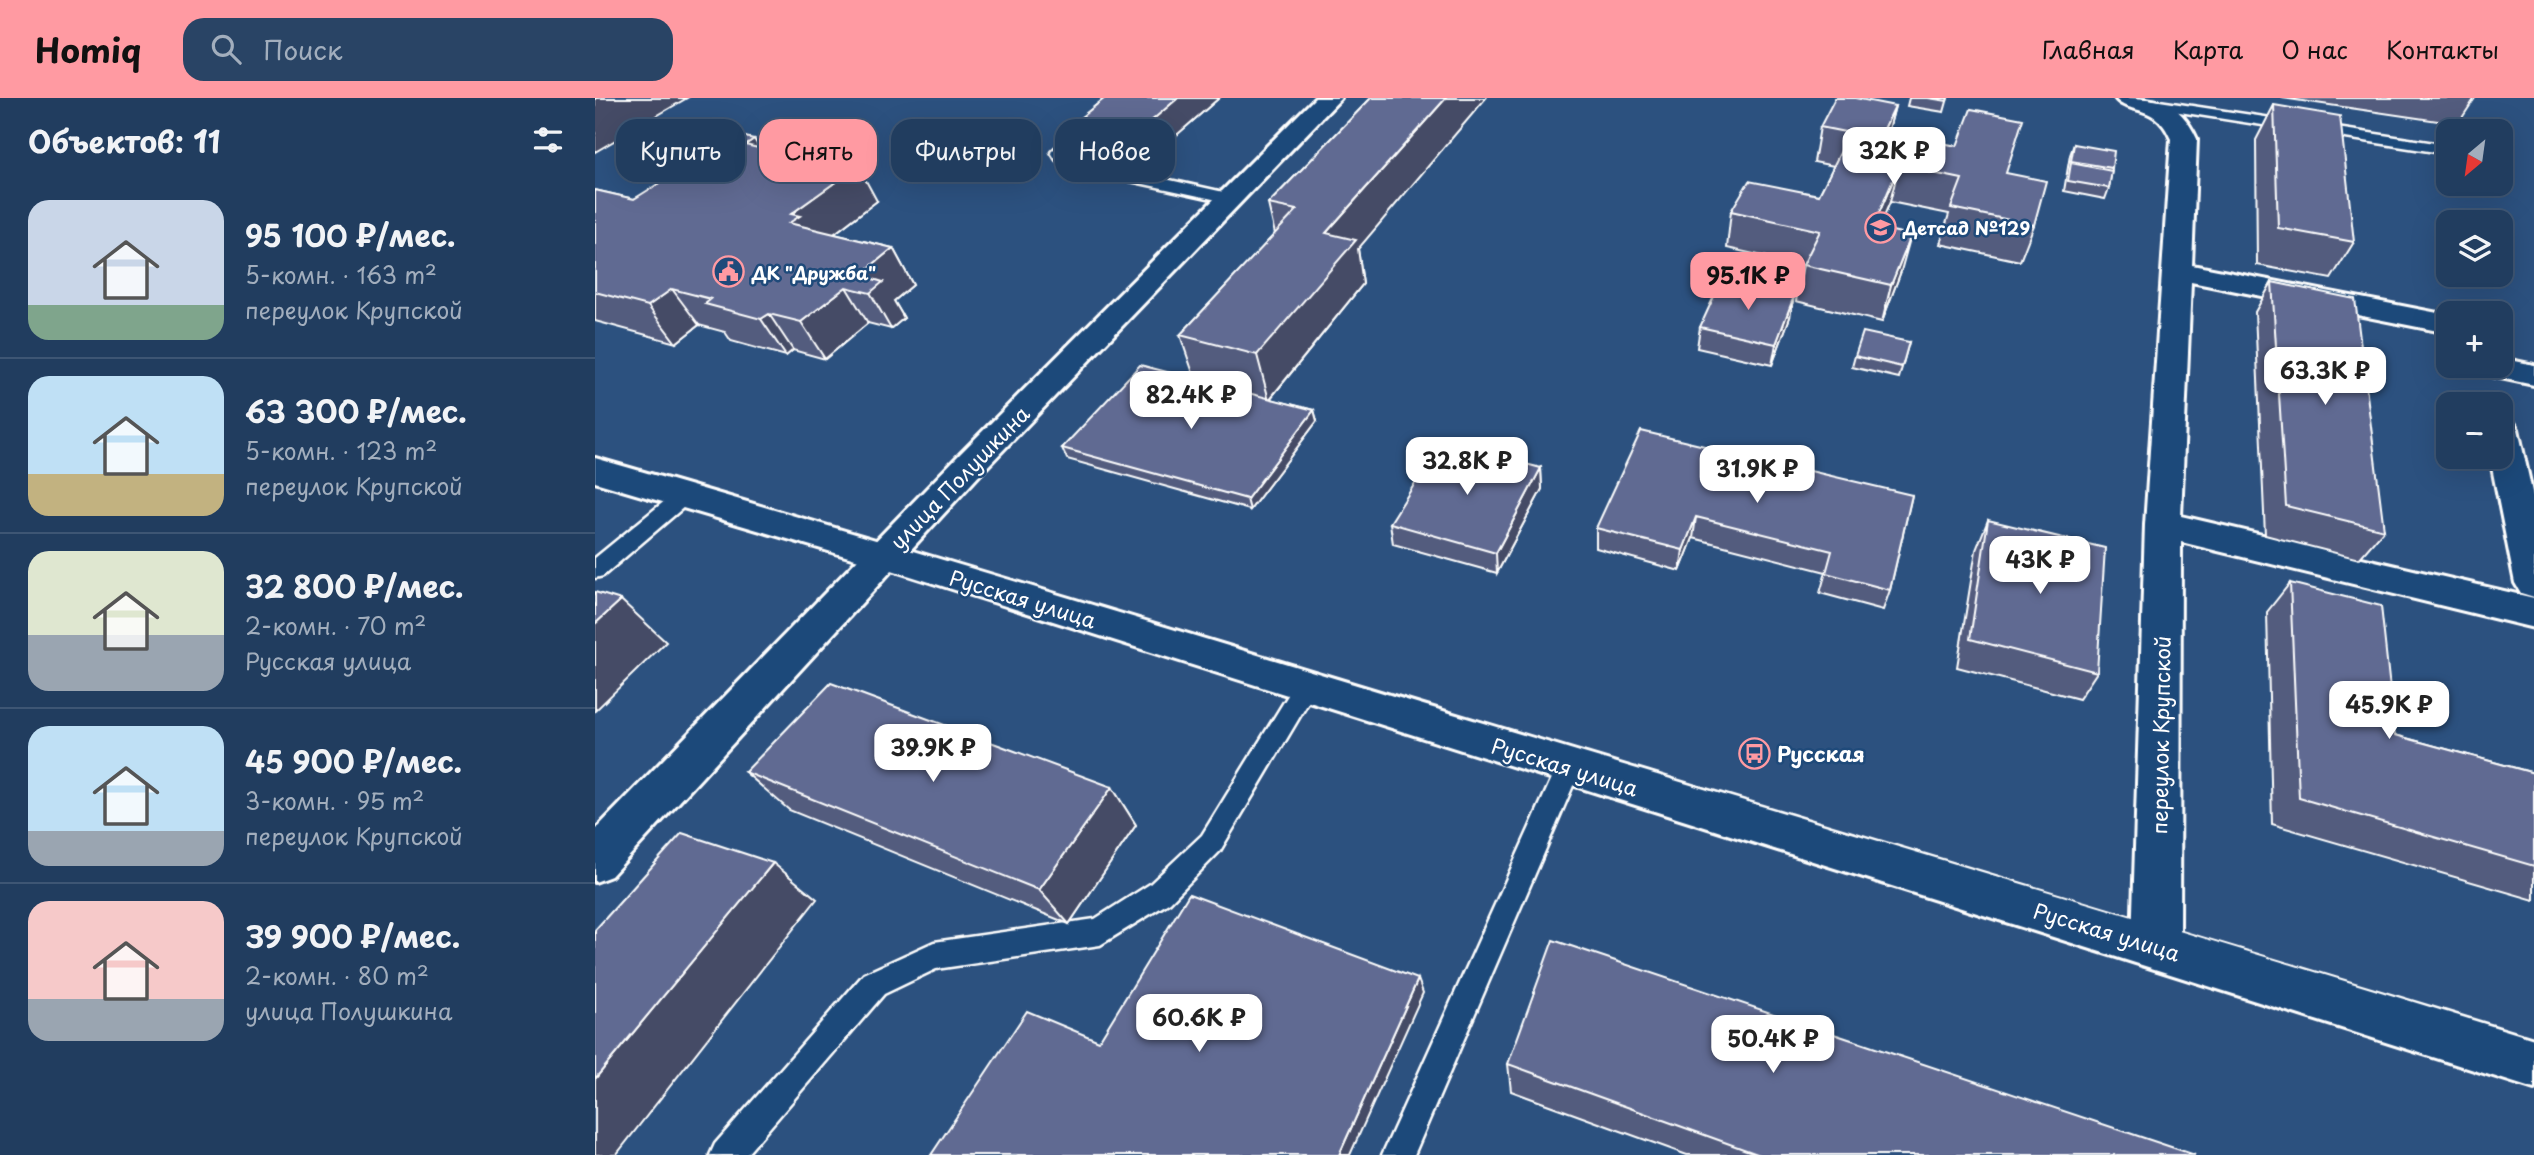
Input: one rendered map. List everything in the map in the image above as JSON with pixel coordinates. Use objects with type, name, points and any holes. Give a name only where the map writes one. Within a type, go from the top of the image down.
[{"type":"street","name":"улица Полушкина","points":[[595,862],[884,554],[1329,98]]},
{"type":"street","name":"переулок Крупской","points":[[2143,100],[2177,120],[2184,139],[2164,525],[2156,946]]},
{"type":"street","points":[[2179,271],[2436,322]]},
{"type":"street","points":[[2510,469],[2534,583]]},
{"type":"street","name":"Русская улица","points":[[595,470],[884,554],[2534,1064]]},
{"type":"street","points":[[2164,525],[2534,613]]},
{"type":"lane","points":[[1124,98],[1059,152],[1061,157],[1075,164],[1231,198]]},
{"type":"lane","points":[[2143,100],[2436,148]]},
{"type":"lane","points":[[595,570],[684,496]]},
{"type":"lane","points":[[726,1155],[874,984],[934,956],[1100,932],[1160,893],[1211,843],[1306,686]]},
{"type":"lane","points":[[1398,1155],[1569,767]]},
{"type":"building","points":[[1105,98],[1178,98],[1154,119],[1079,119]]},
{"type":"building","points":[[1371,98],[1446,98],[1326,233],[1356,240],[1257,355],[1180,335],[1297,210],[1268,204]]},
{"type":"building","points":[[1835,98],[1855,98],[1895,106],[1883,131],[1957,146],[1971,109],[2023,119],[2006,173],[2046,181],[2034,225],[1951,208],[1962,179],[1899,166],[1873,227],[1911,235],[1891,285],[1803,265],[1820,231],[1731,211],[1749,181],[1819,195],[1850,133],[1820,127]]},
{"type":"building","points":[[2274,105],[2340,116],[2354,242],[2278,228]]},
{"type":"building","name":"ДК \"Дружба\"","points":[[745,137],[754,139],[745,145]]},
{"type":"building","points":[[2074,144],[2114,151],[2112,168],[2071,161]]},
{"type":"building","name":"ДК \"Дружба\"","points":[[745,145],[759,148],[759,182],[836,182],[791,214],[800,216],[789,223],[893,248],[860,275],[883,282],[870,293],[846,287],[801,322],[769,314],[761,319],[705,304],[711,299],[672,289],[648,306],[595,292],[595,190],[634,199],[661,182],[745,182]]},
{"type":"building","points":[[2071,163],[2112,171],[2109,188],[2068,181]]},
{"type":"building","points":[[1721,281],[1794,296],[1776,344],[1700,327]]},
{"type":"building","points":[[2272,282],[2355,299],[2384,530],[2286,506]]},
{"type":"building","points":[[1863,332],[1909,342],[1902,367],[1855,356]]},
{"type":"building","points":[[1140,365],[1314,410],[1247,499],[1062,448]]},
{"type":"building","points":[[1641,431],[1912,495],[1890,590],[1826,573],[1832,551],[1696,517],[1683,550],[1596,528]]},
{"type":"building","points":[[1441,442],[1541,468],[1496,553],[1390,523]]},
{"type":"building","points":[[1988,520],[2105,548],[2097,672],[1970,639]]},
{"type":"building","points":[[2290,583],[2381,606],[2395,735],[2534,773],[2534,866],[2299,798]]},
{"type":"building","points":[[595,592],[621,600],[595,624]]},
{"type":"building","points":[[831,683],[1112,787],[1039,890],[745,772]]},
{"type":"building","points":[[682,833],[773,863],[595,1079],[595,930]]},
{"type":"building","points":[[1189,894],[1418,979],[1339,1155],[931,1155],[1027,1011],[1099,1041]]},
{"type":"building","points":[[1553,940],[2195,1155],[1760,1155],[1508,1064]]},
{"type":"place","name":"Детсад №129","points":[[1880,227]]},
{"type":"place","name":"ДК \"Дружба\"","points":[[729,272]]},
{"type":"place","name":"Русская","points":[[1754,753]]}]
